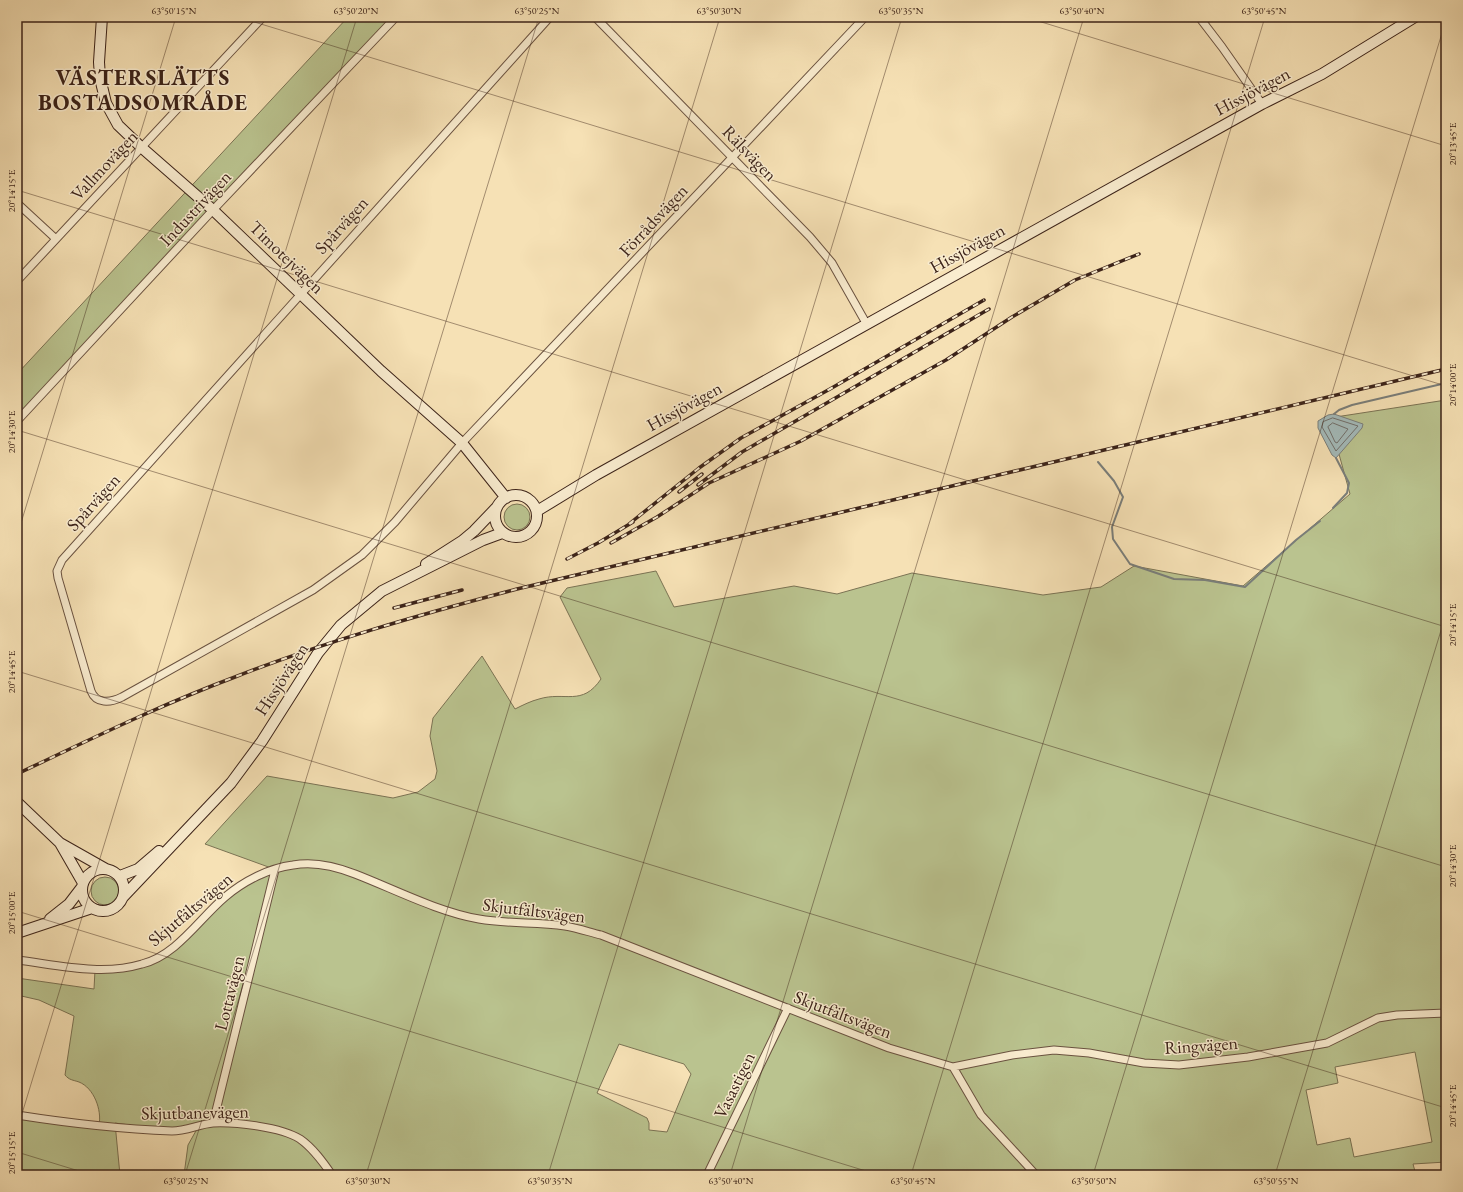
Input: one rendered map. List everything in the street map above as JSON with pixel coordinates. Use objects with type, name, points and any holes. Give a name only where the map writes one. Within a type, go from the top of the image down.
[{"type":"main road","name":"Timotejvägen","points":[[102,17],[99,62],[103,92],[111,114],[123,130],[213,210],[381,371],[462,443],[506,498]]},
{"type":"main road","name":"Hissjövägen","points":[[537,511],[596,475],[866,323],[1262,104],[1322,74],[1416,17]]},
{"type":"main road","points":[[518,495],[531,501],[537,511],[536,524],[528,534],[515,538],[502,533],[495,519],[496,508],[506,498],[518,495]]},
{"type":"main road","name":"Hissjövägen","points":[[406,578],[439,554],[462,541],[496,508]]},
{"type":"main road","name":"Hissjövägen","points":[[123,897],[201,816],[248,762],[300,678],[341,625],[382,591],[483,540],[502,533]]},
{"type":"main road","points":[[17,802],[60,843],[120,876],[124,889],[123,897],[118,905],[111,910],[104,911],[92,908],[86,902],[82,893],[83,885],[60,843]]},
{"type":"main road","name":"Hissjövägen","points":[[120,876],[138,868],[201,816]]},
{"type":"main road","points":[[42,926],[69,904],[91,873],[99,869],[106,869]]},
{"type":"main road","points":[[17,933],[42,926],[92,908]]},
{"type":"street","name":"Vallmovägen","points":[[17,281],[263,17]]},
{"type":"street","name":"Industrivägen","points":[[17,421],[213,210],[396,17]]},
{"type":"street","name":"Spårvägen","points":[[462,443],[395,522],[362,555],[335,575],[313,590],[116,700],[104,702],[93,696],[58,578],[59,565],[69,551],[550,17]]},
{"type":"street","name":"Rälsvägen","points":[[595,17],[805,231],[832,263],[866,323]]},
{"type":"street","name":"Förrådsvägen","points":[[462,443],[865,17]]},
{"type":"street","points":[[1199,17],[1262,104]]},
{"type":"street","points":[[17,203],[56,239]]},
{"type":"street","name":"Skjutfältsvägen","points":[[17,960],[89,970],[116,970],[144,964],[161,956],[186,936],[225,897],[242,885],[275,870],[293,865],[315,864],[337,867],[460,914],[479,919],[565,926],[619,941],[889,1048],[953,1067]]},
{"type":"street","name":"Lottavägen","points":[[213,1123],[275,870]]},
{"type":"street","name":"Vasastigen","points":[[707,1175],[788,1008]]},
{"type":"street","name":"Ringvägen","points":[[953,1067],[1012,1055],[1054,1050],[1089,1053],[1144,1063],[1179,1065],[1248,1057],[1327,1043],[1378,1018],[1397,1015],[1446,1013]]},
{"type":"street","points":[[953,1067],[981,1115],[1036,1175]]},
{"type":"street","name":"Skjutbanevägen","points":[[17,1115],[66,1123],[173,1131],[197,1128],[213,1123],[264,1126],[299,1138],[313,1150],[332,1175]]},
{"type":"green space","points":[[348,17],[396,17],[17,421],[17,374]]},
{"type":"green space","points":[[1446,400],[1446,1162],[1413,1164],[1416,1175],[184,1175],[188,1145],[197,1129],[173,1131],[115,1123],[120,1175],[17,1175],[17,1115],[99,1125],[100,1119],[98,1106],[93,1094],[84,1085],[70,1079],[65,1075],[74,1016],[39,1000],[17,995],[17,978],[94,989],[95,970],[117,970],[161,956],[225,897],[274,869],[205,844],[267,776],[393,798],[418,792],[435,779],[437,771],[430,736],[433,718],[482,656],[515,709],[530,702],[548,697],[580,696],[587,693],[594,688],[601,679],[560,597],[567,588],[656,571],[674,607],[794,586],[837,594],[912,573],[1043,595],[1101,587],[1134,566],[1243,586],[1350,494],[1329,418]],"holes":[[[619,1044],[684,1064],[691,1074],[667,1132],[649,1130],[647,1118],[597,1093]],[[1415,1052],[1432,1142],[1354,1157],[1350,1138],[1317,1145],[1306,1090],[1338,1083],[1335,1067]]]},
{"type":"green space","points":[[517,504],[527,507],[530,517],[527,527],[517,530],[507,527],[504,517],[507,507]]},
{"type":"green space","points":[[105,877],[111,878],[115,881],[118,885],[118,897],[115,901],[111,904],[105,905],[99,904],[95,901],[92,897],[91,891],[92,885],[95,881],[99,878]]},
{"type":"water","points":[[1334,414],[1363,424],[1362,428],[1336,458],[1332,455],[1318,428],[1318,421],[1328,415]]},
{"type":"waterway","points":[[1334,414],[1339,410],[1352,405],[1446,383]]},
{"type":"waterway","points":[[1333,508],[1347,493],[1349,483],[1336,458]]},
{"type":"waterway","points":[[1098,462],[1114,481],[1123,497],[1112,527],[1113,539],[1130,564],[1174,579],[1205,580],[1245,587],[1296,540],[1320,521]]},
{"type":"railway","points":[[611,543],[657,517],[709,483],[801,441],[946,360],[1012,317],[1075,280],[1139,254]]},
{"type":"railway","points":[[629,524],[699,468],[741,438],[830,389],[984,300]]},
{"type":"railway","points":[[698,485],[742,452],[989,309]]},
{"type":"railway","points":[[17,774],[152,711],[235,677],[340,640],[446,608],[517,589],[1446,369]]},
{"type":"railway","points":[[679,492],[702,474]]},
{"type":"railway","points":[[567,559],[598,543],[633,522]]},
{"type":"railway","points":[[394,608],[462,590]]},
{"type":"district","name":"VÄSTERSLÄTTS BOSTADSOMRÅDE","points":[[143,90]]}]
